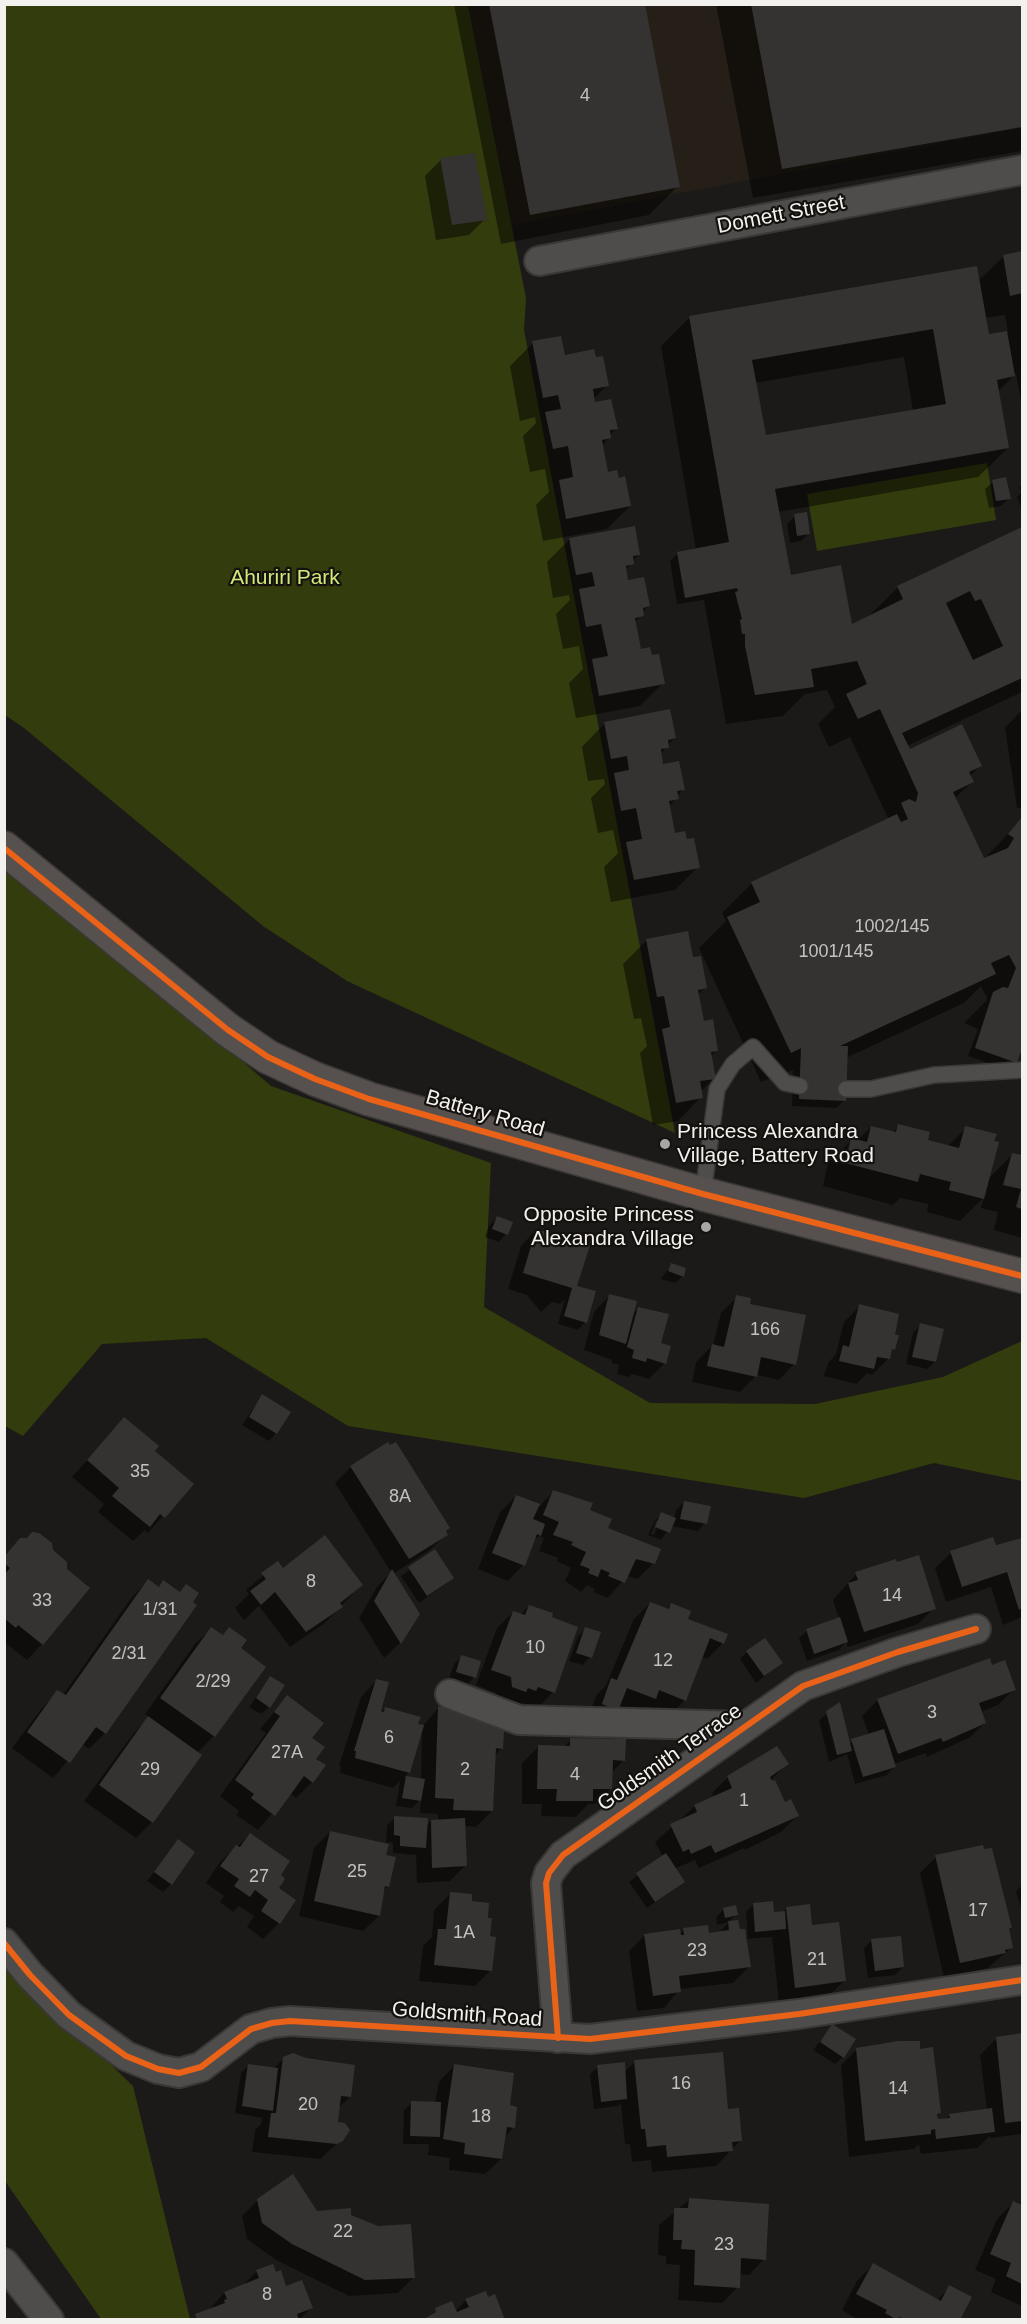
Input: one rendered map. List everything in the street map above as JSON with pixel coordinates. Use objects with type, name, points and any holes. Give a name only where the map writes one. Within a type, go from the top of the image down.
[{"type":"street","name":"Domett Street","points":[[539,261],[1023,170]]},
{"type":"street","name":"Battery Road","points":[[4,848],[184,995],[268,1057],[315,1079],[369,1099],[703,1194],[1023,1276]]},
{"type":"street","name":"Goldsmith Terrace","points":[[558,2038],[546,1884],[549,1873],[563,1855],[743,1726],[814,1682],[898,1652],[976,1629]]},
{"type":"street","name":"Goldsmith Terrace","points":[[450,1694],[519,1720],[743,1726]]},
{"type":"street","name":"Goldsmith Road","points":[[4,1943],[30,1975],[69,2015],[126,2056],[158,2069],[179,2073],[201,2067],[251,2029],[290,2021],[591,2039],[799,2014],[1023,1980]]},
{"type":"street","points":[[4,2263],[49,2319]]},
{"type":"lane","points":[[703,1194],[717,1089],[733,1064],[753,1047],[785,1083],[800,1086]]},
{"type":"lane","points":[[846,1089],[871,1089],[934,1075],[1023,1070]]},
{"type":"shaded area","points":[[468,5],[1022,5],[1022,128],[512,225]]},
{"type":"green space","name":"Ahuriri Park","points":[[4,5],[468,5],[526,298],[524,330],[675,1133],[347,981],[263,926],[24,728],[5,715]]},
{"type":"green space","points":[[987,463],[996,520],[817,551],[807,494]]},
{"type":"green space","points":[[4,855],[271,1086],[491,1163],[484,1307],[650,1403],[815,1404],[943,1377],[1022,1341],[1022,1481],[934,1463],[804,1498],[348,1426],[206,1338],[102,1344],[23,1436],[5,1426]]},
{"type":"green space","points":[[4,1961],[133,2086],[190,2319],[101,2319],[5,2181]]},
{"type":"building","points":[[489,4],[645,4],[680,187],[530,215]]},
{"type":"building","points":[[751,4],[1022,4],[1022,127],[782,169]]},
{"type":"building","points":[[475,153],[487,220],[452,225],[440,158]]},
{"type":"building","points":[[1022,251],[1022,293],[1010,296],[1003,255]]},
{"type":"building","points":[[977,266],[989,334],[1007,331],[1015,376],[997,380],[1009,448],[775,489],[791,575],[841,565],[852,624],[903,599],[897,586],[1022,527],[1022,678],[902,733],[910,749],[962,724],[982,766],[969,772],[974,782],[953,792],[984,858],[1008,848],[1014,838],[1008,834],[1022,817],[1022,1048],[1017,1063],[975,1048],[993,992],[1003,987],[1008,988],[1016,968],[1009,955],[991,963],[996,974],[840,1046],[848,1046],[846,1101],[799,1099],[801,1048],[791,1053],[727,917],[760,902],[751,882],[897,814],[901,822],[908,819],[901,803],[909,799],[916,802],[918,793],[880,709],[858,719],[846,694],[867,684],[857,661],[811,669],[814,687],[755,695],[745,646],[745,634],[742,634],[740,620],[742,619],[735,592],[738,591],[737,588],[685,598],[677,552],[729,542],[689,316]],"holes":[[[933,329],[946,404],[766,435],[752,360]],[[970,591],[975,601],[981,599],[1003,646],[973,660],[946,603]]]},
{"type":"building","points":[[561,336],[565,355],[594,349],[596,357],[603,356],[609,386],[593,389],[595,402],[611,399],[618,429],[610,430],[611,438],[602,440],[608,472],[617,470],[619,478],[625,476],[631,506],[566,519],[559,480],[573,477],[568,446],[553,449],[545,412],[561,409],[558,395],[543,398],[532,341]]},
{"type":"building","points":[[1006,477],[1011,499],[996,501],[992,480]]},
{"type":"building","points":[[807,512],[810,534],[797,536],[794,514]]},
{"type":"building","points":[[635,526],[640,555],[633,556],[634,564],[626,566],[628,580],[644,577],[650,606],[643,608],[644,616],[635,618],[641,649],[650,647],[652,655],[659,654],[665,684],[599,696],[592,659],[608,656],[601,624],[586,627],[579,589],[595,586],[592,572],[576,575],[569,538]]},
{"type":"building","points":[[670,709],[676,738],[668,740],[669,748],[661,749],[663,764],[679,761],[685,790],[677,791],[679,799],[669,801],[675,833],[685,831],[687,839],[694,838],[700,868],[634,880],[626,842],[642,839],[636,808],[621,811],[614,773],[629,770],[627,756],[611,759],[604,722]]},
{"type":"building","points":[[688,931],[693,957],[701,956],[707,988],[698,990],[704,1021],[713,1019],[718,1051],[711,1052],[716,1079],[700,1081],[703,1098],[676,1103],[662,1029],[670,1027],[664,996],[657,997],[646,939]]},
{"type":"building","points":[[898,1124],[930,1132],[928,1140],[959,1148],[965,1126],[997,1134],[994,1141],[999,1142],[984,1199],[949,1190],[951,1182],[920,1174],[918,1182],[845,1163],[851,1138],[867,1142],[871,1126],[896,1132]]},
{"type":"building","points":[[1012,1153],[1022,1155],[1022,1209],[1016,1207],[1021,1189],[1003,1185]]},
{"type":"building","points":[[497,1216],[513,1222],[508,1235],[492,1229]]},
{"type":"building","points":[[536,1229],[590,1245],[577,1286],[596,1291],[587,1323],[564,1316],[572,1288],[523,1273]]},
{"type":"building","points":[[671,1263],[686,1268],[684,1277],[668,1271]]},
{"type":"building","points":[[609,1294],[637,1301],[626,1344],[599,1335]]},
{"type":"building","points":[[736,1295],[751,1298],[750,1304],[806,1315],[796,1365],[761,1357],[757,1377],[707,1366],[712,1344],[724,1347]]},
{"type":"building","points":[[859,1304],[899,1314],[895,1335],[899,1335],[895,1350],[892,1349],[890,1359],[877,1357],[874,1369],[839,1361],[843,1345],[849,1347]]},
{"type":"building","points":[[638,1307],[669,1314],[661,1343],[671,1346],[666,1364],[647,1358],[646,1362],[632,1358],[634,1350],[627,1347]]},
{"type":"building","points":[[920,1323],[944,1329],[936,1362],[912,1357]]},
{"type":"building","points":[[262,1394],[291,1412],[277,1434],[249,1417]]},
{"type":"building","points":[[124,1417],[159,1446],[155,1451],[194,1484],[165,1518],[160,1514],[150,1527],[112,1496],[119,1488],[87,1460]]},
{"type":"building","points":[[388,1442],[390,1445],[396,1442],[450,1528],[446,1531],[448,1535],[409,1559],[350,1466]]},
{"type":"building","points":[[553,1490],[593,1503],[590,1510],[612,1519],[608,1528],[661,1549],[655,1564],[636,1559],[625,1583],[608,1576],[610,1573],[601,1569],[598,1577],[588,1573],[590,1569],[580,1565],[586,1552],[571,1545],[573,1542],[553,1535],[559,1522],[543,1515]]},
{"type":"building","points":[[516,1495],[540,1504],[533,1519],[545,1524],[541,1536],[537,1534],[525,1566],[492,1553]]},
{"type":"building","points":[[684,1501],[711,1506],[707,1524],[680,1519]]},
{"type":"building","points":[[661,1512],[676,1518],[670,1533],[655,1527]]},
{"type":"building","points":[[32,1532],[39,1533],[52,1543],[53,1550],[67,1562],[67,1569],[90,1588],[43,1645],[18,1625],[16,1628],[4,1618],[4,1575],[10,1568],[4,1563],[4,1557],[20,1538],[27,1538]]},
{"type":"building","points":[[325,1535],[363,1585],[340,1603],[343,1607],[306,1632],[275,1592],[261,1605],[250,1591],[266,1579],[261,1573],[278,1561],[283,1568]]},
{"type":"building","points":[[993,1537],[996,1545],[1022,1538],[1022,1608],[1019,1610],[1007,1572],[962,1587],[950,1551]]},
{"type":"building","points":[[435,1549],[454,1578],[427,1596],[408,1567]]},
{"type":"building","points":[[919,1555],[936,1609],[864,1632],[848,1583],[858,1580],[855,1572],[896,1559],[897,1562]]},
{"type":"building","points":[[392,1569],[420,1614],[401,1644],[374,1601]]},
{"type":"building","points":[[148,1579],[159,1587],[163,1580],[180,1592],[186,1584],[199,1593],[193,1602],[197,1605],[106,1734],[96,1727],[70,1763],[27,1732],[57,1690],[66,1695]]},
{"type":"building","points":[[650,1602],[669,1609],[671,1603],[691,1611],[688,1619],[728,1634],[724,1644],[710,1638],[686,1701],[659,1690],[656,1699],[627,1688],[618,1711],[602,1704],[611,1678],[617,1680]]},
{"type":"building","points":[[529,1605],[553,1613],[552,1617],[578,1627],[555,1693],[538,1687],[536,1691],[528,1688],[526,1692],[512,1687],[511,1677],[491,1670],[513,1611],[525,1615]]},
{"type":"building","points":[[840,1617],[848,1642],[814,1654],[806,1629]]},
{"type":"building","points":[[211,1627],[223,1635],[229,1627],[247,1640],[241,1648],[266,1667],[215,1737],[160,1698]]},
{"type":"building","points":[[585,1627],[601,1632],[592,1658],[576,1653]]},
{"type":"building","points":[[765,1638],[783,1663],[764,1676],[746,1651]]},
{"type":"building","points":[[461,1655],[481,1661],[476,1678],[456,1672]]},
{"type":"building","points":[[990,1658],[992,1665],[1005,1660],[1016,1690],[979,1703],[986,1723],[943,1742],[941,1738],[898,1754],[877,1699]]},
{"type":"building","points":[[270,1676],[285,1685],[270,1708],[256,1698]]},
{"type":"building","points":[[376,1679],[389,1682],[381,1711],[384,1712],[385,1707],[421,1717],[418,1724],[424,1725],[410,1773],[355,1758],[356,1751],[354,1751]]},
{"type":"building","points":[[287,1695],[324,1723],[312,1738],[325,1747],[316,1759],[326,1765],[313,1783],[304,1776],[275,1816],[251,1798],[254,1794],[235,1780],[280,1716],[274,1712]]},
{"type":"building","points":[[840,1702],[852,1751],[837,1755],[826,1711]]},
{"type":"building","points":[[438,1706],[504,1731],[503,1749],[496,1748],[493,1811],[453,1810],[454,1799],[435,1798]]},
{"type":"building","points":[[148,1716],[202,1755],[153,1823],[99,1785]]},
{"type":"building","points":[[884,1729],[896,1767],[863,1777],[851,1739]]},
{"type":"building","points":[[570,1738],[626,1739],[625,1761],[613,1760],[612,1789],[593,1789],[593,1801],[556,1801],[557,1789],[537,1789],[538,1745],[570,1746]]},
{"type":"building","points":[[777,1746],[789,1764],[770,1777],[772,1781],[775,1780],[785,1802],[791,1799],[799,1816],[715,1853],[711,1845],[691,1854],[689,1849],[683,1852],[670,1824],[697,1812],[694,1805],[732,1788],[727,1776]]},
{"type":"building","points":[[406,1776],[425,1779],[421,1801],[402,1798]]},
{"type":"building","points":[[394,1816],[428,1818],[426,1848],[400,1846],[400,1836],[394,1835]]},
{"type":"building","points":[[465,1818],[467,1866],[432,1868],[431,1820]]},
{"type":"building","points":[[330,1831],[389,1844],[386,1855],[396,1857],[389,1887],[385,1886],[380,1916],[314,1901]]},
{"type":"building","points":[[250,1833],[290,1861],[281,1875],[285,1879],[279,1888],[296,1900],[280,1924],[261,1911],[268,1900],[255,1890],[250,1897],[234,1886],[239,1879],[220,1866],[236,1845],[240,1847]]},
{"type":"building","points":[[178,1839],[195,1852],[172,1885],[154,1872]]},
{"type":"building","points":[[983,1845],[984,1849],[992,1848],[1012,1928],[1009,1928],[1013,1948],[1005,1950],[1006,1953],[960,1963],[935,1855]]},
{"type":"building","points":[[666,1853],[685,1882],[655,1902],[636,1873]]},
{"type":"building","points":[[450,1892],[472,1894],[472,1901],[489,1903],[488,1918],[492,1918],[490,1936],[496,1937],[492,1971],[434,1965],[438,1929],[446,1929]]},
{"type":"building","points":[[773,1901],[774,1912],[785,1911],[786,1929],[755,1932],[753,1903]]},
{"type":"building","points":[[810,1904],[812,1925],[839,1922],[846,1981],[795,1988],[786,1907]]},
{"type":"building","points":[[736,1905],[738,1915],[725,1918],[723,1908]]},
{"type":"building","points":[[738,1920],[740,1929],[745,1929],[751,1967],[679,1976],[681,1992],[653,1996],[644,1934],[680,1929],[681,1935],[684,1935],[683,1928],[708,1925],[709,1933],[729,1930],[728,1921]]},
{"type":"building","points":[[901,1936],[904,1967],[875,1971],[871,1939]]},
{"type":"building","points":[[832,2024],[856,2039],[844,2058],[820,2042]]},
{"type":"building","points":[[1022,2033],[1022,2121],[1005,2123],[996,2037]]},
{"type":"building","points":[[898,2041],[920,2041],[920,2049],[933,2047],[941,2113],[937,2114],[938,2119],[950,2118],[949,2114],[992,2108],[995,2132],[936,2139],[935,2129],[931,2130],[931,2134],[865,2141],[856,2048]]},
{"type":"building","points":[[723,2052],[728,2109],[739,2108],[742,2141],[732,2142],[733,2151],[667,2157],[666,2145],[647,2147],[645,2129],[641,2129],[634,2060]]},
{"type":"building","points":[[293,2053],[306,2058],[355,2065],[351,2097],[341,2096],[338,2122],[345,2123],[350,2130],[343,2141],[337,2144],[268,2137],[271,2113],[276,2113],[283,2057]]},
{"type":"building","points":[[625,2062],[627,2099],[601,2102],[597,2065]]},
{"type":"building","points":[[248,2064],[278,2068],[273,2111],[242,2106]]},
{"type":"building","points":[[454,2064],[514,2073],[510,2105],[517,2107],[515,2128],[507,2127],[502,2159],[464,2154],[465,2143],[443,2139]]},
{"type":"building","points":[[411,2101],[441,2102],[440,2137],[410,2136]]},
{"type":"building","points":[[293,2174],[317,2211],[351,2208],[351,2215],[378,2226],[411,2224],[415,2278],[365,2280],[292,2244],[262,2223],[257,2199]]},
{"type":"building","points":[[689,2198],[769,2204],[766,2260],[741,2258],[740,2288],[694,2285],[695,2250],[681,2249],[682,2240],[673,2240],[674,2208],[688,2208]]},
{"type":"building","points":[[1013,2201],[1022,2205],[1022,2284],[1006,2276],[1011,2263],[990,2254]]},
{"type":"building","points":[[873,2263],[941,2301],[949,2285],[972,2297],[960,2320],[906,2320],[900,2317],[897,2320],[885,2313],[887,2310],[856,2294]]},
{"type":"building","points":[[273,2264],[276,2272],[281,2270],[286,2286],[302,2280],[313,2308],[297,2314],[299,2320],[197,2320],[195,2314],[225,2303],[224,2300],[227,2299],[224,2292],[259,2278],[256,2270]]},
{"type":"building","points":[[486,2291],[488,2297],[495,2294],[505,2320],[422,2320],[436,2312],[435,2308],[452,2301],[457,2312],[469,2307],[465,2299]]},
{"type":"cycle path","points":[[4,848],[228,1030],[268,1057],[315,1079],[369,1099],[703,1194],[1022,1276]]},
{"type":"cycle path","points":[[558,2038],[546,1883],[549,1873],[563,1855],[803,1686],[898,1652],[976,1629]]},
{"type":"cycle path","points":[[4,1943],[30,1975],[69,2015],[126,2056],[158,2069],[179,2073],[201,2067],[251,2029],[290,2021],[590,2039],[799,2014],[1022,1980]]},
{"type":"place","name":"Princess Alexandra Village, Battery Road","points":[[665,1144]]},
{"type":"place","name":"Opposite Princess Alexandra Village","points":[[706,1227]]}]
